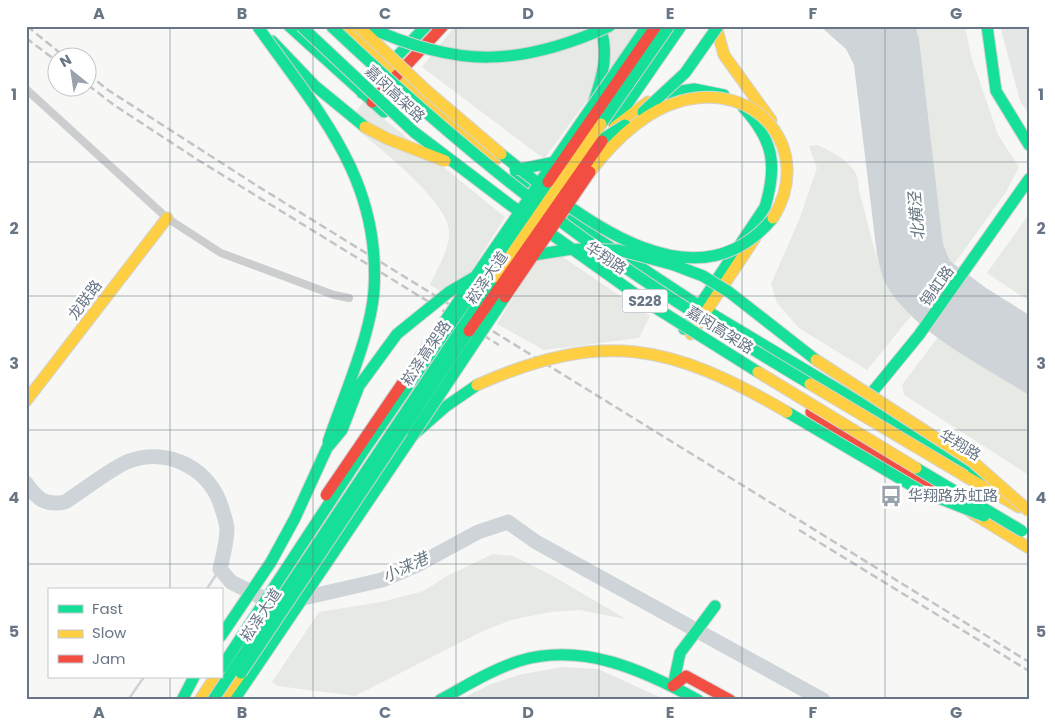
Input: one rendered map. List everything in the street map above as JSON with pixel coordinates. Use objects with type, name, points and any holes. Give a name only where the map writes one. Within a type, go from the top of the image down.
[{"type":"main road","name":"华翔路","points":[[289,26],[372,102],[507,209],[688,332],[885,460],[1029,548]]},
{"type":"main road","name":"嘉闵高架路","points":[[301,26],[414,132],[509,204],[648,303],[772,381],[1026,533]]},
{"type":"main road","name":"嘉闵高架路","points":[[331,26],[432,118],[518,190],[579,236],[667,296],[831,397],[1029,512]]},
{"type":"main road","name":"华翔路","points":[[342,26],[396,77],[596,238],[703,309],[1029,504]]},
{"type":"main road","points":[[234,700],[566,207],[572,199],[594,168],[640,121],[663,108],[687,99],[711,96],[735,103],[763,115],[778,134],[788,158],[789,183],[780,210],[766,230],[745,245],[718,254],[688,256],[662,254],[631,244],[606,231],[580,214],[573,209],[566,204],[552,193],[530,178],[471,130],[358,26]]},
{"type":"main road","points":[[366,26],[384,36],[431,52],[487,60],[541,54],[573,44],[610,26]]},
{"type":"main road","points":[[362,93],[426,26]]},
{"type":"main road","points":[[372,102],[443,26]]},
{"type":"main road","points":[[594,102],[607,56],[605,38],[600,26]]},
{"type":"main road","name":"崧泽大道","points":[[222,656],[356,448],[647,26]]},
{"type":"main road","name":"崧泽高架路","points":[[222,666],[362,453],[656,26]]},
{"type":"main road","name":"崧泽高架路","points":[[213,700],[474,308],[669,26]]},
{"type":"main road","name":"崧泽大道","points":[[222,700],[481,314],[681,26]]},
{"type":"main road","points":[[703,309],[773,211],[785,179],[783,149],[768,114],[737,77],[717,38],[717,26]]},
{"type":"main road","points":[[258,27],[315,86],[365,127],[388,139],[461,168],[514,170],[568,159],[617,131],[674,86],[688,70],[717,26]]},
{"type":"main road","points":[[987,26],[996,91],[1029,145]]},
{"type":"main road","points":[[222,634],[270,562],[287,532],[327,448],[366,331],[374,291],[373,245],[368,214],[357,178],[341,145],[258,27]]},
{"type":"main road","points":[[609,131],[657,96],[684,89],[703,89],[736,100],[754,117],[765,134],[772,152],[773,164],[772,185],[765,207],[688,332]]},
{"type":"main road","name":"锡虹路","points":[[862,404],[920,335],[1029,179]]},
{"type":"main road","name":"龙联路","points":[[26,401],[167,218]]},
{"type":"main road","points":[[327,448],[342,430],[359,386],[397,334],[416,316],[449,292],[478,274],[503,263],[540,254],[572,250],[618,250],[674,265],[703,276],[728,292],[822,365],[973,462],[1029,512]]},
{"type":"main road","points":[[413,435],[445,407],[477,385],[518,366],[549,356],[587,351],[618,350],[654,353],[688,361],[720,373],[921,491],[1026,533]]},
{"type":"main road","points":[[674,686],[680,653],[715,606]]},
{"type":"main road","points":[[440,700],[502,668],[530,658],[565,653],[596,657],[614,662],[674,686],[698,700]]},
{"type":"main road","points":[[674,686],[686,676],[730,700]]},
{"type":"main road","points":[[182,700],[193,678]]},
{"type":"main road","points":[[192,700],[207,678]]},
{"type":"main road","points":[[200,700],[214,678]]},
{"type":"street","points":[[26,88],[167,218],[221,252],[334,295],[349,298]]},
{"type":"shaded area","points":[[455,26],[641,26],[544,159],[422,67]]},
{"type":"shaded area","points":[[915,26],[965,26],[971,56],[998,135],[1019,167],[1006,192],[954,264],[950,261],[943,244],[919,38]]},
{"type":"shaded area","points":[[1000,26],[1029,26],[1029,114],[1020,101]]},
{"type":"shaded area","points":[[363,102],[505,217],[454,298],[430,285],[449,238],[446,219],[426,191],[358,130],[357,111]]},
{"type":"shaded area","points":[[818,145],[843,160],[855,172],[873,246],[884,277],[900,304],[911,316],[867,370],[799,328],[777,303],[771,284],[799,220],[817,168],[809,146]]},
{"type":"shaded area","points":[[1029,214],[1029,301],[987,273]]},
{"type":"shaded area","points":[[545,245],[650,316],[639,338],[544,350],[497,324]]},
{"type":"shaded area","points":[[938,337],[1029,394],[1029,475],[904,395],[902,385]]},
{"type":"shaded area","points":[[493,554],[513,556],[551,575],[626,619],[579,610],[550,612],[511,620],[483,631],[355,696],[278,686],[272,682],[319,612],[381,602],[424,591],[445,577]]},
{"type":"shaded area","points":[[563,667],[598,669],[666,700],[459,700],[491,684],[522,674]]},
{"type":"water","name":"北横泾","points":[[820,26],[915,26],[919,38],[943,244],[950,261],[986,288],[1029,315],[1029,395],[935,336],[902,307],[890,291],[882,274],[877,255],[854,65],[846,49]]},
{"type":"waterway","name":"小涞港","points":[[26,483],[42,500],[58,503],[65,502],[129,461],[144,457],[159,457],[173,459],[186,465],[208,483],[223,511],[227,533],[220,569],[231,582],[271,602],[299,599],[382,580],[419,564],[478,532],[508,522],[536,542],[823,700]]},
{"type":"waterway","points":[[207,588],[220,569]]},
{"type":"waterway","points":[[128,700],[143,678]]},
{"type":"railway","points":[[27,26],[54,48]]},
{"type":"railway","points":[[26,38],[48,54]]},
{"type":"railway","points":[[98,82],[259,187],[1029,662]]},
{"type":"railway","points":[[98,93],[198,160],[499,345]]},
{"type":"railway","points":[[799,530],[1029,671]]},
{"type":"traffic: fast","points":[[289,26],[384,112]]},
{"type":"traffic: fast","points":[[301,26],[414,132],[509,204],[648,303],[758,372]]},
{"type":"traffic: fast","points":[[331,26],[463,145],[578,235],[676,301],[810,384]]},
{"type":"traffic: fast","points":[[366,26],[399,40],[430,49],[459,55],[488,57],[517,55],[546,49],[610,26]]},
{"type":"traffic: fast","points":[[362,93],[426,26]]},
{"type":"traffic: fast","points":[[594,101],[604,64],[604,45],[600,26]]},
{"type":"traffic: fast","points":[[425,350],[647,26]]},
{"type":"traffic: fast","points":[[601,124],[669,26]]},
{"type":"traffic: fast","points":[[614,123],[681,26]]},
{"type":"traffic: fast","points":[[643,112],[685,73],[718,26]]},
{"type":"traffic: fast","points":[[987,26],[996,91],[1029,145]]},
{"type":"traffic: fast","points":[[258,27],[323,118],[341,148],[356,180],[367,214],[373,250],[374,290],[372,308],[356,366],[328,442]]},
{"type":"traffic: fast","points":[[272,41],[315,86],[365,127]]},
{"type":"traffic: fast","points":[[664,94],[694,89],[724,95]]},
{"type":"traffic: fast","points":[[684,329],[765,207],[769,192],[772,165],[767,142],[761,130],[743,107]]},
{"type":"traffic: fast","points":[[587,149],[625,125]]},
{"type":"traffic: fast","points":[[501,154],[529,177],[596,224],[633,243],[670,255],[706,257],[741,246],[773,218]]},
{"type":"traffic: fast","points":[[515,170],[565,160]]},
{"type":"traffic: fast","points":[[516,174],[596,238],[707,311],[984,477]]},
{"type":"traffic: fast","points":[[865,401],[919,335],[1029,179]]},
{"type":"traffic: fast","points":[[222,666],[362,453],[548,182]]},
{"type":"traffic: fast","points":[[327,448],[342,430],[359,386],[397,334],[449,292],[478,275],[503,263],[540,254],[572,249],[618,250],[674,265],[703,276],[729,292],[816,360]]},
{"type":"traffic: fast","points":[[213,700],[496,277]]},
{"type":"traffic: fast","points":[[413,435],[505,297]]},
{"type":"traffic: fast","points":[[241,673],[469,331]]},
{"type":"traffic: fast","points":[[234,700],[413,435],[445,407],[477,385]]},
{"type":"traffic: fast","points":[[787,412],[921,491],[984,516]]},
{"type":"traffic: fast","points":[[222,635],[271,562],[295,518],[327,448]]},
{"type":"traffic: fast","points":[[916,468],[1022,531]]},
{"type":"traffic: fast","points":[[673,686],[680,653],[715,606]]},
{"type":"traffic: fast","points":[[440,700],[498,669],[519,661],[543,656],[566,655],[589,657],[634,669],[698,700]]},
{"type":"traffic: fast","points":[[182,700],[193,678]]},
{"type":"traffic: slow","points":[[342,26],[396,77],[496,159]]},
{"type":"traffic: slow","points":[[358,26],[427,91],[501,154]]},
{"type":"traffic: slow","points":[[716,26],[724,55],[771,120]]},
{"type":"traffic: slow","points":[[590,172],[619,139],[654,112],[681,101],[708,97],[733,101],[755,111],[771,126],[782,146],[787,168],[784,193],[773,218]]},
{"type":"traffic: slow","points":[[615,127],[648,102]]},
{"type":"traffic: slow","points":[[496,277],[601,124]]},
{"type":"traffic: slow","points":[[365,127],[388,139],[445,161]]},
{"type":"traffic: slow","points":[[26,401],[167,218]]},
{"type":"traffic: slow","points":[[691,334],[755,238]]},
{"type":"traffic: slow","points":[[477,385],[522,367],[562,356],[600,351],[636,352],[671,359],[707,371],[746,389],[787,412]]},
{"type":"traffic: slow","points":[[816,360],[973,462],[1029,511]]},
{"type":"traffic: slow","points":[[758,372],[916,468]]},
{"type":"traffic: slow","points":[[810,384],[965,476]]},
{"type":"traffic: slow","points":[[965,476],[1019,507]]},
{"type":"traffic: slow","points":[[972,513],[1029,548]]},
{"type":"traffic: slow","points":[[222,700],[241,673]]},
{"type":"traffic: slow","points":[[200,700],[214,678]]},
{"type":"traffic: jam","points":[[372,102],[443,26]]},
{"type":"traffic: jam","points":[[548,182],[656,26]]},
{"type":"traffic: jam","points":[[469,331],[602,141]]},
{"type":"traffic: jam","points":[[505,297],[590,172]]},
{"type":"traffic: jam","points":[[326,495],[425,350]]},
{"type":"traffic: jam","points":[[811,412],[944,496]]},
{"type":"traffic: jam","points":[[673,686],[686,676],[730,700]]},
{"type":"place","name":"华翔路苏虹路","points":[[891,496]]}]
